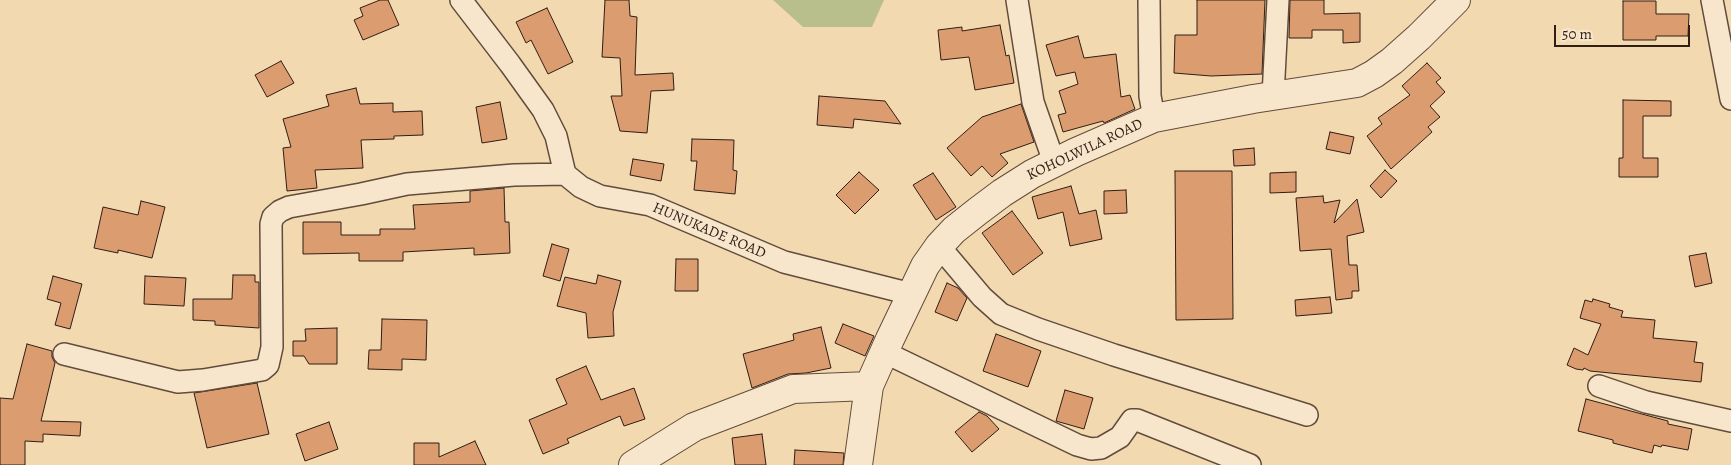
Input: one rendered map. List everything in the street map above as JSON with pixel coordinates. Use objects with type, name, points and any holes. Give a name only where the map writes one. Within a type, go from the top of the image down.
[{"type":"street","points":[[64,354],[178,382],[203,380],[262,370],[268,365],[272,347],[271,224],[273,217],[280,210],[407,184],[514,174],[565,174],[556,136],[543,110],[461,0]]},
{"type":"street","points":[[1017,0],[1033,102],[1054,162]]},
{"type":"street","points":[[1149,0],[1150,96],[1154,118]]},
{"type":"street","points":[[1273,96],[1278,0]]},
{"type":"street","name":"KOHOLWILA ROAD","points":[[858,465],[869,386],[925,266],[939,246],[954,230],[1002,193],[1032,174],[1054,162],[1154,118],[1357,83],[1392,61],[1420,37],[1456,0]]},
{"type":"street","points":[[1712,0],[1731,99]]},
{"type":"street","name":"HUNUKADE ROAD","points":[[565,174],[581,187],[600,196],[650,205],[784,262],[911,294]]},
{"type":"street","points":[[939,246],[982,298],[1001,314],[1114,355],[1307,416]]},
{"type":"street","points":[[884,352],[1077,445],[1091,449],[1101,448],[1120,437],[1132,420],[1137,420],[1250,465]]},
{"type":"street","points":[[634,465],[694,427],[794,388],[869,386]]},
{"type":"street","points":[[1599,386],[1646,402],[1731,421]]},
{"type":"green space","points":[[773,0],[884,0],[872,27],[803,27]]},
{"type":"building","points":[[380,0],[388,0],[399,25],[363,40],[354,20],[363,16],[360,8]]},
{"type":"building","points":[[605,0],[629,0],[630,16],[637,17],[635,75],[673,73],[674,90],[651,91],[647,133],[620,131],[611,96],[622,96],[620,58],[602,57]]},
{"type":"building","points":[[1197,0],[1265,0],[1262,74],[1211,76],[1174,73],[1175,35],[1197,35]]},
{"type":"building","points":[[1290,0],[1324,0],[1324,14],[1360,13],[1360,42],[1343,43],[1343,30],[1312,30],[1312,38],[1289,38]]},
{"type":"building","points":[[1623,1],[1656,1],[1656,14],[1689,14],[1688,36],[1656,36],[1656,40],[1623,40]]},
{"type":"building","points":[[547,8],[573,62],[548,74],[531,40],[526,43],[516,22]]},
{"type":"building","points":[[1000,25],[1006,56],[1009,55],[1014,83],[975,90],[969,57],[941,60],[938,30],[962,27],[962,31]]},
{"type":"building","points":[[1078,36],[1084,58],[1116,54],[1121,97],[1130,95],[1135,109],[1104,123],[1103,121],[1063,132],[1058,115],[1066,113],[1059,91],[1078,84],[1075,72],[1056,76],[1046,45]]},
{"type":"building","points":[[281,61],[294,83],[267,97],[255,75]]},
{"type":"building","points":[[1427,63],[1441,78],[1436,82],[1445,92],[1430,106],[1440,117],[1428,127],[1432,132],[1391,169],[1367,136],[1382,124],[1378,118],[1410,95],[1402,86]]},
{"type":"building","points":[[356,88],[360,104],[393,103],[393,112],[422,111],[423,135],[394,136],[394,139],[361,140],[363,168],[315,170],[317,188],[287,191],[283,148],[291,147],[283,119],[329,106],[326,95]]},
{"type":"building","points":[[819,96],[885,101],[901,124],[854,119],[853,128],[817,125]]},
{"type":"building","points":[[1623,100],[1671,101],[1671,116],[1643,116],[1643,158],[1658,158],[1658,177],[1619,177],[1619,158],[1623,158]]},
{"type":"building","points":[[500,102],[507,139],[482,143],[476,107]]},
{"type":"building","points":[[1021,104],[1034,142],[1000,154],[1008,163],[992,177],[982,166],[971,176],[947,148],[982,117]]},
{"type":"building","points":[[1330,132],[1354,137],[1350,154],[1326,149]]},
{"type":"building","points":[[692,139],[734,140],[733,170],[737,171],[735,194],[694,190],[697,161],[691,161]]},
{"type":"building","points":[[1254,148],[1255,165],[1234,166],[1233,150]]},
{"type":"building","points":[[633,159],[664,164],[661,181],[630,175]]},
{"type":"building","points":[[1385,170],[1397,181],[1381,198],[1370,186]]},
{"type":"building","points":[[1175,171],[1232,171],[1233,319],[1176,320]]},
{"type":"building","points":[[859,172],[879,190],[855,214],[836,195]]},
{"type":"building","points":[[1296,172],[1296,192],[1270,193],[1270,173]]},
{"type":"building","points":[[933,173],[956,207],[936,220],[913,185]]},
{"type":"building","points":[[1071,186],[1079,214],[1096,210],[1102,239],[1070,246],[1063,212],[1038,219],[1032,197]]},
{"type":"building","points":[[504,188],[505,222],[509,222],[510,253],[474,255],[474,248],[403,252],[403,261],[359,261],[359,253],[303,254],[303,222],[341,222],[341,235],[380,235],[380,229],[415,229],[413,205],[470,202],[470,191]]},
{"type":"building","points":[[1126,190],[1127,213],[1104,214],[1104,191]]},
{"type":"building","points":[[1323,196],[1324,203],[1340,200],[1334,223],[1357,199],[1364,232],[1347,236],[1349,265],[1357,265],[1359,291],[1352,291],[1352,298],[1336,300],[1331,249],[1300,251],[1296,198]]},
{"type":"building","points":[[141,201],[165,207],[152,258],[118,250],[118,253],[94,248],[103,207],[138,215]]},
{"type":"building","points":[[1012,211],[1043,253],[1013,275],[982,233]]},
{"type":"building","points":[[552,244],[569,249],[560,281],[543,276]]},
{"type":"building","points":[[1706,253],[1712,283],[1695,287],[1689,256]]},
{"type":"building","points":[[676,259],[698,259],[698,291],[675,291]]},
{"type":"building","points":[[233,275],[255,275],[255,282],[259,282],[259,328],[215,325],[215,321],[193,320],[193,299],[232,299]]},
{"type":"building","points":[[598,275],[621,281],[613,312],[614,336],[588,338],[586,313],[557,306],[565,277],[596,284]]},
{"type":"building","points":[[53,276],[82,284],[70,329],[55,325],[61,303],[47,299]]},
{"type":"building","points":[[145,276],[186,278],[184,306],[144,304]]},
{"type":"building","points":[[947,283],[958,288],[967,298],[957,321],[935,312]]},
{"type":"building","points":[[1330,297],[1332,313],[1296,316],[1295,300]]},
{"type":"building","points":[[1593,299],[1610,304],[1609,307],[1623,311],[1621,317],[1655,320],[1653,338],[1697,342],[1694,362],[1703,363],[1701,382],[1590,371],[1584,368],[1583,370],[1576,369],[1567,365],[1574,348],[1588,355],[1601,324],[1580,318],[1585,300],[1592,302]]},
{"type":"building","points":[[382,319],[427,320],[426,360],[402,359],[402,370],[368,369],[369,350],[381,350]]},
{"type":"building","points":[[843,324],[874,336],[865,356],[835,343]]},
{"type":"building","points":[[821,327],[831,368],[788,374],[752,388],[743,354],[794,340],[793,334]]},
{"type":"building","points":[[337,328],[337,364],[309,364],[304,356],[293,356],[293,341],[306,341],[305,329]]},
{"type":"building","points":[[996,334],[1041,351],[1028,387],[983,371]]},
{"type":"building","points":[[27,344],[52,351],[55,363],[41,421],[81,422],[80,436],[43,434],[43,442],[25,441],[25,465],[0,465],[0,398],[13,399]]},
{"type":"building","points":[[586,366],[601,400],[634,388],[645,419],[624,426],[620,416],[567,439],[569,443],[543,454],[529,420],[567,404],[556,379]]},
{"type":"building","points":[[257,383],[269,434],[207,448],[194,393]]},
{"type":"building","points":[[1065,390],[1093,398],[1084,429],[1056,421]]},
{"type":"building","points":[[1586,399],[1668,421],[1668,424],[1692,429],[1688,450],[1654,445],[1652,453],[1613,443],[1613,440],[1578,431]]},
{"type":"building","points":[[979,412],[987,416],[999,429],[972,452],[955,432]]},
{"type":"building","points":[[329,422],[338,449],[305,461],[296,434]]},
{"type":"building","points":[[762,434],[766,465],[735,465],[732,438]]},
{"type":"building","points":[[475,441],[486,465],[414,465],[414,443],[439,443],[439,457]]},
{"type":"building","points":[[795,450],[844,453],[843,465],[794,465]]}]
